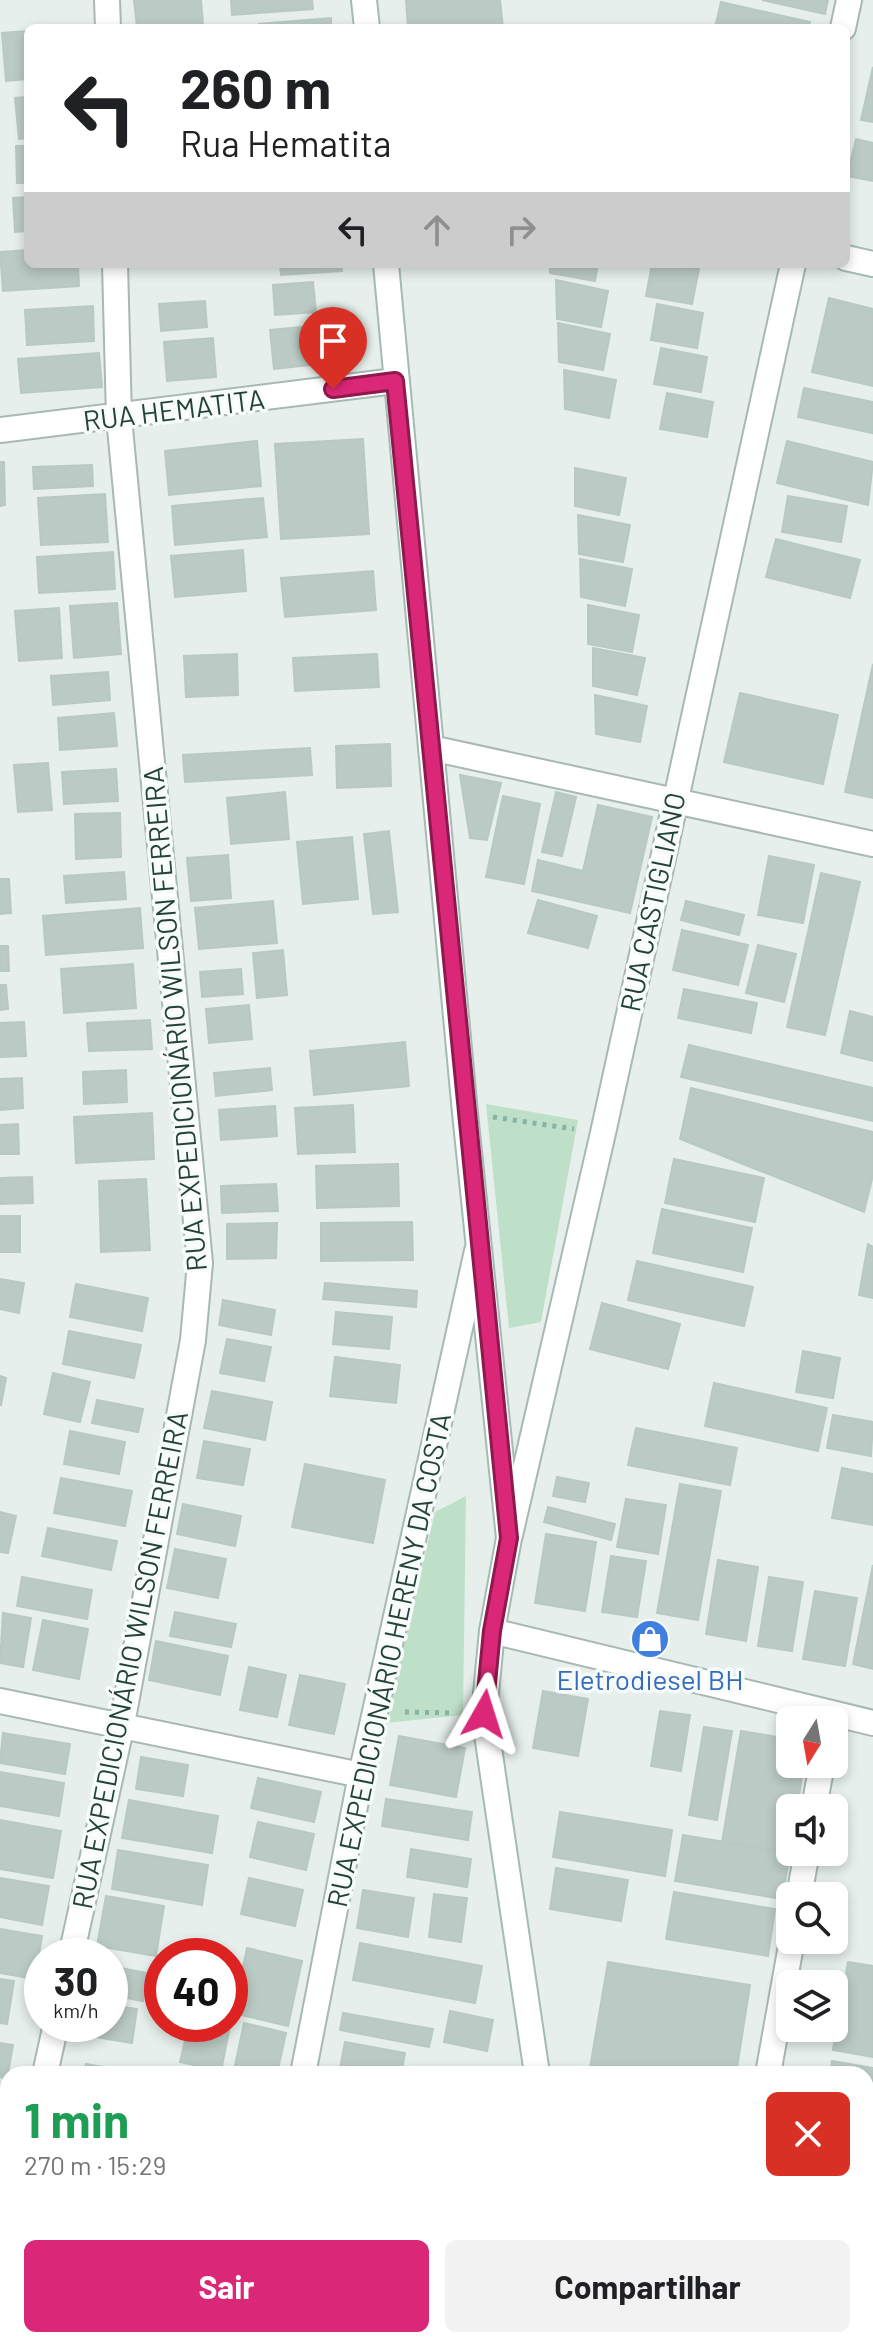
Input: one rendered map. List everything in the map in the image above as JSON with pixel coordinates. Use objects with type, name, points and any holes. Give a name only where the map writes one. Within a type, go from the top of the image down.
[{"type":"street","points":[[107,0],[108,24]]},
{"type":"street","points":[[364,0],[367,24]]},
{"type":"street","points":[[844,24],[849,0]]},
{"type":"street","points":[[850,259],[873,264]]},
{"type":"street","name":"RUA EXPEDICIONÁRIO WILSON FERREIRA","points":[[75,1938],[122,1724],[193,1340],[200,1263],[119,418],[115,268]]},
{"type":"street","points":[[386,268],[465,1113],[509,1538],[492,1631],[484,1714],[536,2066]]},
{"type":"street","name":"RUA CASTIGLIANO","points":[[509,1538],[603,1133],[792,268]]},
{"type":"street","name":"RUA HEMATITA","points":[[0,430],[119,418],[395,381]]},
{"type":"street","points":[[431,748],[873,844]]},
{"type":"street","name":"RUA EXPEDICIONÁRIO HERENY DA COSTA","points":[[305,2066],[361,1775],[478,1246]]},
{"type":"street","points":[[492,1631],[783,1706]]},
{"type":"street","points":[[0,1701],[361,1775]]},
{"type":"street","points":[[848,1720],[873,1723]]},
{"type":"street","points":[[769,2066],[789,1954]]},
{"type":"street","points":[[47,2066],[52,2042]]},
{"type":"path","points":[[465,1113],[603,1133]]},
{"type":"path","points":[[376,1711],[484,1714]]},
{"type":"green space","points":[[486,1104],[578,1120],[541,1322],[509,1328]]},
{"type":"green space","points":[[466,1496],[463,1715],[385,1723],[435,1512]]},
{"type":"building","points":[[134,0],[201,0],[203,24],[137,24]]},
{"type":"building","points":[[231,0],[312,0],[313,9],[232,15]]},
{"type":"building","points":[[406,0],[500,0],[503,24],[408,24]]},
{"type":"building","points":[[762,0],[828,0],[825,14]]},
{"type":"building","points":[[721,2],[810,22],[809,24],[716,24]]},
{"type":"building","points":[[331,18],[331,24],[259,24]]},
{"type":"building","points":[[24,31],[24,79],[6,81],[2,33]]},
{"type":"building","points":[[873,67],[873,122],[861,120]]},
{"type":"building","points":[[24,97],[24,138],[19,139],[15,98]]},
{"type":"building","points":[[856,139],[873,143],[873,181],[850,177]]},
{"type":"building","points":[[16,146],[24,146],[24,183],[17,183]]},
{"type":"building","points":[[24,197],[24,231],[15,232],[13,198]]},
{"type":"building","points":[[24,250],[24,268],[78,268],[79,286],[3,291],[0,252]]},
{"type":"building","points":[[280,268],[342,268],[342,271],[281,275]]},
{"type":"building","points":[[550,268],[597,268],[595,281],[550,273]]},
{"type":"building","points":[[651,268],[699,269],[692,304],[646,296]]},
{"type":"building","points":[[556,280],[608,291],[601,327],[557,319]]},
{"type":"building","points":[[313,282],[316,312],[275,315],[273,285]]},
{"type":"building","points":[[829,298],[873,309],[873,386],[812,372]]},
{"type":"building","points":[[205,301],[207,327],[161,331],[159,304]]},
{"type":"building","points":[[657,304],[703,313],[697,348],[651,340]]},
{"type":"building","points":[[93,306],[94,341],[27,345],[25,310]]},
{"type":"building","points":[[558,323],[610,334],[603,370],[559,362]]},
{"type":"building","points":[[333,324],[337,362],[274,369],[270,330]]},
{"type":"building","points":[[213,338],[216,377],[167,381],[164,342]]},
{"type":"building","points":[[661,348],[707,357],[701,392],[654,384]]},
{"type":"building","points":[[99,353],[102,387],[21,393],[18,359]]},
{"type":"building","points":[[564,370],[616,380],[609,418],[565,409]]},
{"type":"building","points":[[804,388],[873,402],[872,433],[798,417]]},
{"type":"building","points":[[667,393],[713,402],[707,437],[660,429]]},
{"type":"building","points":[[363,439],[369,534],[281,539],[275,444]]},
{"type":"building","points":[[257,441],[261,486],[169,495],[165,451]]},
{"type":"building","points":[[787,441],[873,462],[868,505],[777,483]]},
{"type":"building","points":[[0,462],[4,462],[5,505],[0,506]]},
{"type":"building","points":[[92,465],[93,486],[34,489],[33,467]]},
{"type":"building","points":[[575,468],[626,478],[619,515],[575,506]]},
{"type":"building","points":[[105,494],[108,542],[41,545],[38,498]]},
{"type":"building","points":[[788,496],[847,506],[841,542],[782,532]]},
{"type":"building","points":[[263,498],[267,537],[175,545],[172,506]]},
{"type":"building","points":[[578,515],[630,525],[623,562],[579,554]]},
{"type":"building","points":[[776,539],[860,560],[850,598],[766,577]]},
{"type":"building","points":[[243,550],[246,591],[175,597],[171,556]]},
{"type":"building","points":[[113,552],[115,589],[39,593],[37,557]]},
{"type":"building","points":[[580,559],[632,569],[625,606],[581,597]]},
{"type":"building","points":[[373,571],[376,610],[285,617],[281,578]]},
{"type":"building","points":[[117,603],[121,654],[74,658],[70,606]]},
{"type":"building","points":[[588,605],[639,615],[632,652],[588,644]]},
{"type":"building","points":[[59,608],[62,658],[19,661],[15,611]]},
{"type":"building","points":[[593,648],[645,658],[637,695],[593,686]]},
{"type":"building","points":[[237,654],[238,695],[186,697],[184,656]]},
{"type":"building","points":[[377,654],[379,687],[295,691],[293,658]]},
{"type":"building","points":[[873,664],[873,798],[845,792]]},
{"type":"building","points":[[108,672],[110,700],[53,705],[51,676]]},
{"type":"building","points":[[740,693],[838,715],[823,784],[724,762]]},
{"type":"building","points":[[595,695],[647,706],[640,742],[596,734]]},
{"type":"building","points":[[114,713],[117,746],[60,750],[58,718]]},
{"type":"building","points":[[390,744],[391,786],[337,788],[336,746]]},
{"type":"building","points":[[310,748],[312,775],[185,782],[183,755]]},
{"type":"building","points":[[48,763],[52,810],[18,812],[14,765]]},
{"type":"building","points":[[116,769],[118,801],[64,804],[62,772]]},
{"type":"building","points":[[460,775],[501,783],[487,840],[470,838]]},
{"type":"building","points":[[285,792],[289,839],[231,844],[227,798]]},
{"type":"building","points":[[556,792],[576,797],[562,856],[542,852]]},
{"type":"building","points":[[503,796],[540,804],[524,884],[486,877]]},
{"type":"building","points":[[598,805],[652,817],[630,913],[532,891],[538,860],[583,871]]},
{"type":"building","points":[[120,813],[121,857],[76,859],[75,814]]},
{"type":"building","points":[[389,831],[398,912],[373,914],[364,834]]},
{"type":"building","points":[[352,837],[358,899],[303,904],[297,842]]},
{"type":"building","points":[[228,855],[231,898],[191,901],[187,858]]},
{"type":"building","points":[[769,856],[814,865],[803,923],[758,915]]},
{"type":"building","points":[[124,872],[126,899],[66,903],[64,876]]},
{"type":"building","points":[[821,873],[860,882],[825,1035],[787,1027]]},
{"type":"building","points":[[0,879],[9,879],[11,913],[0,914]]},
{"type":"building","points":[[538,900],[597,916],[588,948],[528,933]]},
{"type":"building","points":[[273,901],[277,943],[199,949],[195,908]]},
{"type":"building","points":[[686,901],[744,915],[739,935],[681,920]]},
{"type":"building","points":[[140,908],[143,948],[46,955],[43,916]]},
{"type":"building","points":[[682,930],[748,945],[738,985],[673,970]]},
{"type":"building","points":[[758,945],[796,954],[784,1002],[746,993]]},
{"type":"building","points":[[0,946],[8,946],[9,971],[0,971]]},
{"type":"building","points":[[283,950],[287,995],[257,998],[253,953]]},
{"type":"building","points":[[133,964],[136,1008],[64,1013],[61,969]]},
{"type":"building","points":[[241,969],[243,994],[202,997],[200,972]]},
{"type":"building","points":[[0,985],[6,985],[8,1009],[0,1010]]},
{"type":"building","points":[[684,989],[757,1003],[751,1033],[678,1018]]},
{"type":"building","points":[[249,1005],[252,1039],[209,1043],[206,1009]]},
{"type":"building","points":[[850,1011],[873,1017],[873,1061],[841,1053]]},
{"type":"building","points":[[150,1020],[152,1049],[89,1051],[87,1023]]},
{"type":"building","points":[[24,1022],[26,1056],[0,1057],[0,1023]]},
{"type":"building","points":[[405,1042],[409,1086],[314,1095],[310,1051]]},
{"type":"building","points":[[689,1045],[873,1088],[873,1121],[681,1077]]},
{"type":"building","points":[[270,1068],[272,1090],[216,1096],[214,1073]]},
{"type":"building","points":[[126,1070],[127,1102],[84,1104],[83,1072]]},
{"type":"building","points":[[22,1078],[23,1108],[0,1110],[0,1079]]},
{"type":"building","points":[[691,1088],[873,1132],[873,1175],[864,1212],[680,1139]]},
{"type":"building","points":[[353,1105],[355,1152],[298,1154],[295,1108]]},
{"type":"building","points":[[275,1106],[277,1136],[221,1140],[219,1110]]},
{"type":"building","points":[[152,1113],[154,1159],[76,1163],[74,1117]]},
{"type":"building","points":[[18,1124],[19,1154],[0,1154],[0,1125]]},
{"type":"building","points":[[674,1159],[764,1178],[755,1222],[665,1203]]},
{"type":"building","points":[[398,1164],[399,1206],[317,1208],[316,1166]]},
{"type":"building","points":[[32,1177],[33,1203],[0,1204],[0,1178]]},
{"type":"building","points":[[146,1179],[150,1250],[101,1252],[99,1181]]},
{"type":"building","points":[[276,1184],[278,1211],[222,1213],[221,1186]]},
{"type":"building","points":[[662,1209],[752,1228],[743,1272],[653,1253]]},
{"type":"building","points":[[0,1216],[20,1216],[20,1252],[0,1252]]},
{"type":"building","points":[[412,1222],[413,1260],[321,1261],[321,1223]]},
{"type":"building","points":[[277,1223],[276,1258],[227,1259],[227,1224]]},
{"type":"building","points":[[868,1244],[873,1247],[873,1298],[859,1295]]},
{"type":"building","points":[[637,1261],[753,1287],[744,1326],[628,1300]]},
{"type":"building","points":[[0,1279],[24,1283],[19,1313],[0,1309]]},
{"type":"building","points":[[325,1283],[417,1291],[416,1307],[323,1299]]},
{"type":"building","points":[[76,1284],[148,1298],[142,1331],[70,1317]]},
{"type":"building","points":[[223,1300],[275,1310],[271,1335],[219,1325]]},
{"type":"building","points":[[602,1303],[680,1324],[668,1369],[590,1349]]},
{"type":"building","points":[[336,1312],[392,1317],[389,1349],[333,1344]]},
{"type":"building","points":[[69,1331],[141,1345],[134,1378],[63,1364]]},
{"type":"building","points":[[227,1339],[271,1347],[264,1381],[220,1373]]},
{"type":"building","points":[[803,1351],[840,1358],[833,1398],[796,1392]]},
{"type":"building","points":[[335,1357],[400,1365],[396,1403],[330,1396]]},
{"type":"building","points":[[53,1373],[90,1382],[80,1422],[44,1414]]},
{"type":"building","points":[[0,1376],[6,1378],[1,1405],[0,1405]]},
{"type":"building","points":[[714,1383],[827,1408],[818,1451],[705,1426]]},
{"type":"building","points":[[212,1391],[272,1402],[265,1440],[204,1428]]},
{"type":"building","points":[[97,1400],[143,1409],[138,1432],[92,1423]]},
{"type":"building","points":[[833,1415],[873,1422],[871,1456],[827,1448]]},
{"type":"building","points":[[636,1428],[737,1448],[730,1485],[628,1465]]},
{"type":"building","points":[[70,1431],[125,1442],[119,1474],[64,1464]]},
{"type":"building","points":[[204,1441],[250,1449],[243,1485],[197,1478]]},
{"type":"building","points":[[305,1464],[385,1480],[373,1543],[292,1527]]},
{"type":"building","points":[[842,1468],[873,1474],[873,1525],[832,1518]]},
{"type":"building","points":[[557,1477],[589,1483],[585,1502],[553,1496]]},
{"type":"building","points":[[61,1478],[132,1491],[125,1526],[54,1513]]},
{"type":"building","points":[[680,1484],[721,1491],[698,1620],[657,1613]]},
{"type":"building","points":[[626,1499],[666,1505],[658,1554],[617,1547]]},
{"type":"building","points":[[183,1504],[241,1516],[235,1546],[177,1534]]},
{"type":"building","points":[[548,1507],[615,1524],[611,1540],[544,1522]]},
{"type":"building","points":[[0,1512],[16,1516],[8,1553],[0,1552]]},
{"type":"building","points":[[48,1528],[117,1541],[111,1570],[42,1556]]},
{"type":"building","points":[[546,1534],[596,1542],[585,1611],[535,1603]]},
{"type":"building","points":[[175,1549],[226,1559],[218,1598],[167,1588]]},
{"type":"building","points":[[611,1556],[646,1561],[637,1617],[602,1612]]},
{"type":"building","points":[[718,1560],[758,1567],[746,1641],[706,1634]]},
{"type":"building","points":[[873,1565],[873,1669],[853,1664]]},
{"type":"building","points":[[22,1577],[92,1590],[87,1619],[17,1606]]},
{"type":"building","points":[[769,1577],[803,1582],[792,1651],[758,1646]]},
{"type":"building","points":[[815,1591],[857,1598],[845,1666],[803,1659]]},
{"type":"building","points":[[175,1612],[236,1624],[231,1647],[170,1636]]},
{"type":"building","points":[[3,1613],[31,1618],[23,1667],[0,1663]]},
{"type":"building","points":[[43,1620],[88,1629],[79,1679],[33,1670]]},
{"type":"building","points":[[156,1641],[228,1656],[220,1695],[149,1680]]},
{"type":"building","points":[[249,1667],[286,1675],[277,1717],[240,1710]]},
{"type":"building","points":[[300,1675],[345,1684],[334,1734],[289,1725]]},
{"type":"building","points":[[543,1691],[588,1699],[578,1756],[533,1748]]},
{"type":"building","points":[[660,1711],[690,1715],[681,1771],[651,1766]]},
{"type":"building","points":[[704,1727],[732,1731],[717,1820],[689,1815]]},
{"type":"building","points":[[741,1731],[776,1737],[776,1778],[802,1778],[799,1794],[776,1794],[776,1851],[722,1842]]},
{"type":"building","points":[[3,1733],[70,1744],[65,1774],[0,1763]]},
{"type":"building","points":[[399,1736],[465,1748],[456,1797],[390,1785]]},
{"type":"building","points":[[141,1757],[188,1765],[183,1796],[136,1789]]},
{"type":"building","points":[[0,1772],[64,1783],[59,1816],[0,1806]]},
{"type":"building","points":[[258,1778],[321,1792],[314,1822],[251,1808]]},
{"type":"building","points":[[386,1799],[472,1812],[468,1840],[382,1826]]},
{"type":"building","points":[[129,1800],[218,1816],[212,1853],[122,1838]]},
{"type":"building","points":[[560,1812],[672,1830],[665,1876],[553,1857]]},
{"type":"building","points":[[0,1820],[61,1831],[53,1878],[0,1869]]},
{"type":"building","points":[[258,1822],[314,1834],[306,1870],[250,1857]]},
{"type":"building","points":[[683,1835],[776,1851],[776,1866],[788,1866],[785,1882],[776,1882],[776,1898],[675,1881]]},
{"type":"building","points":[[411,1849],[471,1859],[467,1887],[407,1877]]},
{"type":"building","points":[[118,1850],[208,1865],[202,1905],[112,1889]]},
{"type":"building","points":[[556,1868],[628,1880],[621,1921],[550,1909]]},
{"type":"building","points":[[0,1878],[49,1886],[42,1925],[0,1917]]},
{"type":"building","points":[[249,1878],[303,1890],[295,1926],[241,1914]]},
{"type":"building","points":[[363,1890],[414,1898],[408,1937],[357,1928]]},
{"type":"building","points":[[674,1892],[775,1909],[768,1956],[666,1939]]},
{"type":"building","points":[[434,1894],[467,1898],[461,1942],[429,1937]]},
{"type":"building","points":[[106,1896],[164,1906],[159,1938],[144,1938],[144,1954],[128,1951],[128,1938],[98,1938]]},
{"type":"building","points":[[0,1929],[42,1936],[24,1938],[24,1977],[0,1973]]},
{"type":"building","points":[[360,1943],[482,1966],[475,2003],[353,1980]]},
{"type":"building","points":[[248,1948],[302,1961],[288,2026],[248,2017]]},
{"type":"building","points":[[608,1962],[750,1985],[737,2066],[590,2066]]},
{"type":"building","points":[[848,1962],[873,1966],[873,2057],[833,2050],[834,2042],[848,2042]]},
{"type":"building","points":[[128,1969],[144,1972],[143,2001],[128,1998]]},
{"type":"building","points":[[0,1979],[14,1981],[7,2024],[0,2023]]},
{"type":"building","points":[[128,2008],[137,2009],[132,2043],[126,2042]]},
{"type":"building","points":[[450,2011],[493,2020],[487,2051],[444,2042]]},
{"type":"building","points":[[343,2013],[433,2029],[429,2047],[340,2030]]},
{"type":"building","points":[[248,2024],[286,2033],[279,2066],[235,2066],[240,2042],[248,2042]]},
{"type":"building","points":[[185,2042],[227,2042],[222,2066],[180,2062]]},
{"type":"building","points":[[345,2042],[405,2053],[403,2066],[340,2066]]},
{"type":"building","points":[[0,2043],[13,2045],[9,2066],[0,2066]]},
{"type":"building","points":[[832,2061],[861,2066],[831,2066]]},
{"type":"place","name":"Eletrodiesel BH","points":[[650,1639]]},
{"type":"route","points":[[333,389],[395,381],[467,1140],[509,1538],[492,1631],[484,1714]]}]
